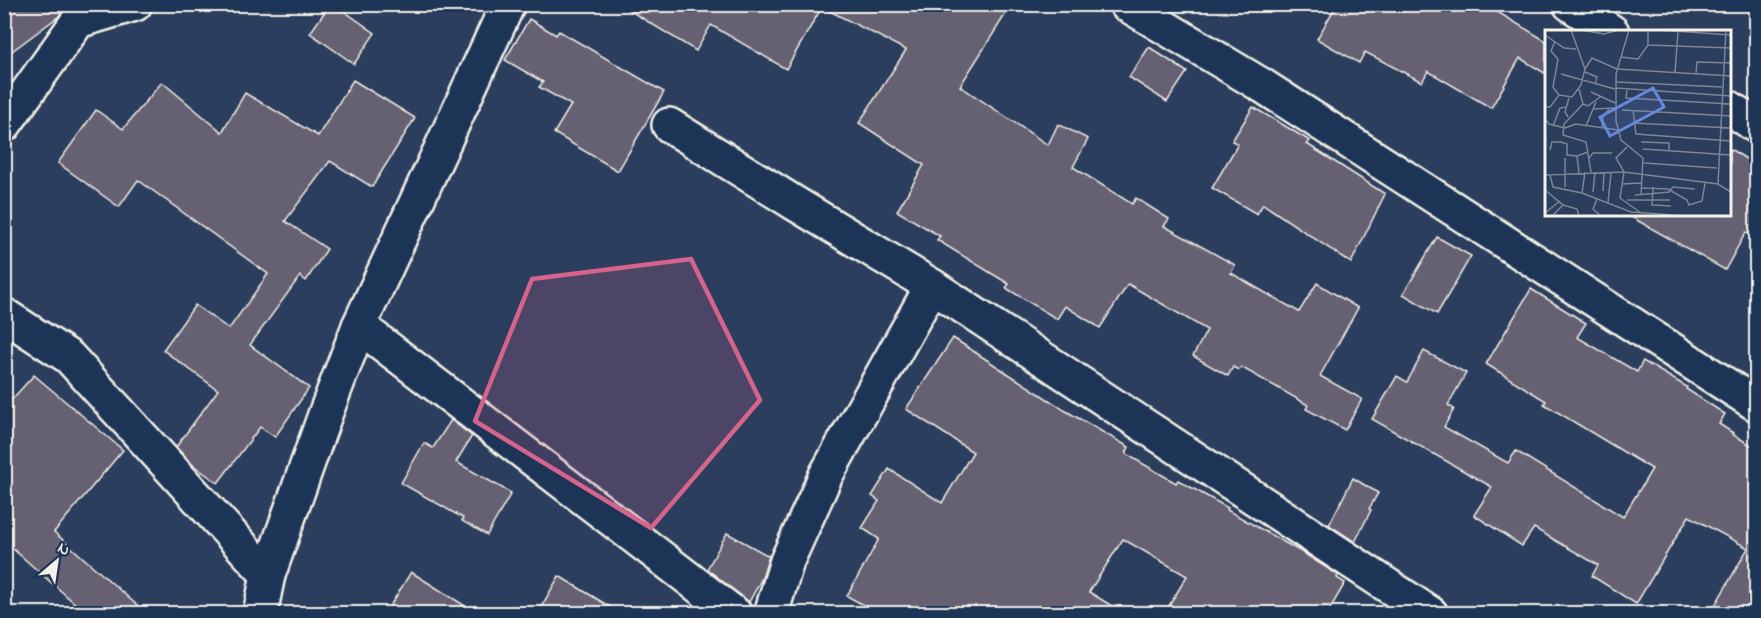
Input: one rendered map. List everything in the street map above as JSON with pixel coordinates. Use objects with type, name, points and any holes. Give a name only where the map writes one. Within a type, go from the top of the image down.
[{"type":"street","points":[[4,125],[78,21],[135,4]]},
{"type":"street","points":[[260,614],[268,575],[359,326],[508,4]]},
{"type":"street","points":[[1126,4],[1263,86],[1756,404]]},
{"type":"street","points":[[1570,4],[1609,30]]},
{"type":"street","points":[[1731,109],[1756,126]]},
{"type":"street","points":[[669,125],[932,286],[1431,614]]},
{"type":"street","points":[[776,612],[787,561],[826,475],[932,286]]},
{"type":"street","points":[[4,315],[69,357],[268,575]]},
{"type":"street","points":[[359,326],[735,614]]},
{"type":"highlighted area","points":[[691,259],[760,400],[651,528],[475,421],[532,279]]},
{"type":"building","points":[[4,4],[70,4],[59,16],[4,57]]},
{"type":"building","points":[[330,4],[334,4],[375,33],[354,64],[310,33]]},
{"type":"building","points":[[619,4],[1012,4],[960,86],[1048,145],[1058,124],[1088,139],[1073,167],[1132,204],[1136,198],[1169,219],[1164,226],[1235,265],[1231,273],[1299,312],[1317,283],[1358,308],[1320,376],[1362,399],[1345,430],[1306,409],[1308,405],[1241,367],[1239,370],[1233,367],[1228,376],[1193,356],[1207,330],[1128,284],[1100,328],[1065,306],[1057,319],[1006,288],[1009,284],[937,240],[940,236],[897,211],[924,165],[859,123],[906,50],[822,7],[786,69],[711,25],[696,51]]},
{"type":"building","points":[[1337,4],[1484,4],[1545,40],[1545,73],[1520,58],[1491,108],[1428,71],[1422,82],[1365,52],[1359,63],[1317,39]]},
{"type":"building","points":[[529,19],[556,35],[559,31],[664,92],[618,171],[554,133],[571,105],[539,87],[543,82],[505,60]]},
{"type":"building","points":[[1149,47],[1187,72],[1167,102],[1129,77]]},
{"type":"building","points":[[353,80],[415,118],[372,187],[330,161],[285,221],[327,249],[306,281],[300,276],[250,345],[309,388],[275,437],[260,427],[218,483],[193,465],[176,447],[218,390],[163,350],[195,305],[229,329],[268,274],[138,180],[119,207],[58,163],[96,110],[123,129],[162,82],[222,132],[245,93],[318,136]]},
{"type":"building","points":[[1253,107],[1310,141],[1307,144],[1385,194],[1351,263],[1263,204],[1257,214],[1212,188],[1238,144],[1232,141]]},
{"type":"building","points":[[1731,150],[1756,165],[1756,239],[1746,232],[1725,270],[1630,216],[1731,216]]},
{"type":"building","points":[[1437,237],[1471,256],[1437,314],[1403,294]]},
{"type":"building","points":[[1531,289],[1586,323],[1577,337],[1637,372],[1643,361],[1687,387],[1686,389],[1725,414],[1719,424],[1756,448],[1756,614],[1710,614],[1748,548],[1689,516],[1636,604],[1592,576],[1598,565],[1534,528],[1522,546],[1474,515],[1492,487],[1372,419],[1397,376],[1407,382],[1424,351],[1466,373],[1448,405],[1454,409],[1444,427],[1508,463],[1516,451],[1623,517],[1652,469],[1544,404],[1546,401],[1486,364]]},
{"type":"building","points":[[953,338],[1066,411],[1129,447],[1126,454],[1176,483],[1178,480],[1228,508],[1227,510],[1338,575],[1337,578],[1345,583],[1327,614],[1164,614],[1187,576],[1123,539],[1089,592],[1125,614],[880,614],[847,596],[879,539],[862,528],[879,501],[872,496],[889,469],[942,503],[973,452],[906,409]]},
{"type":"building","points":[[34,375],[123,450],[54,532],[147,614],[87,614],[4,541],[4,408]]},
{"type":"building","points":[[451,420],[472,436],[456,462],[511,493],[487,535],[462,521],[463,518],[401,483],[424,443],[433,448]]},
{"type":"building","points":[[1353,478],[1378,493],[1355,542],[1329,525]]},
{"type":"building","points":[[727,533],[769,556],[762,578],[749,602],[707,569]]},
{"type":"building","points":[[411,572],[478,614],[385,614]]},
{"type":"building","points":[[559,576],[622,614],[537,614]]}]
